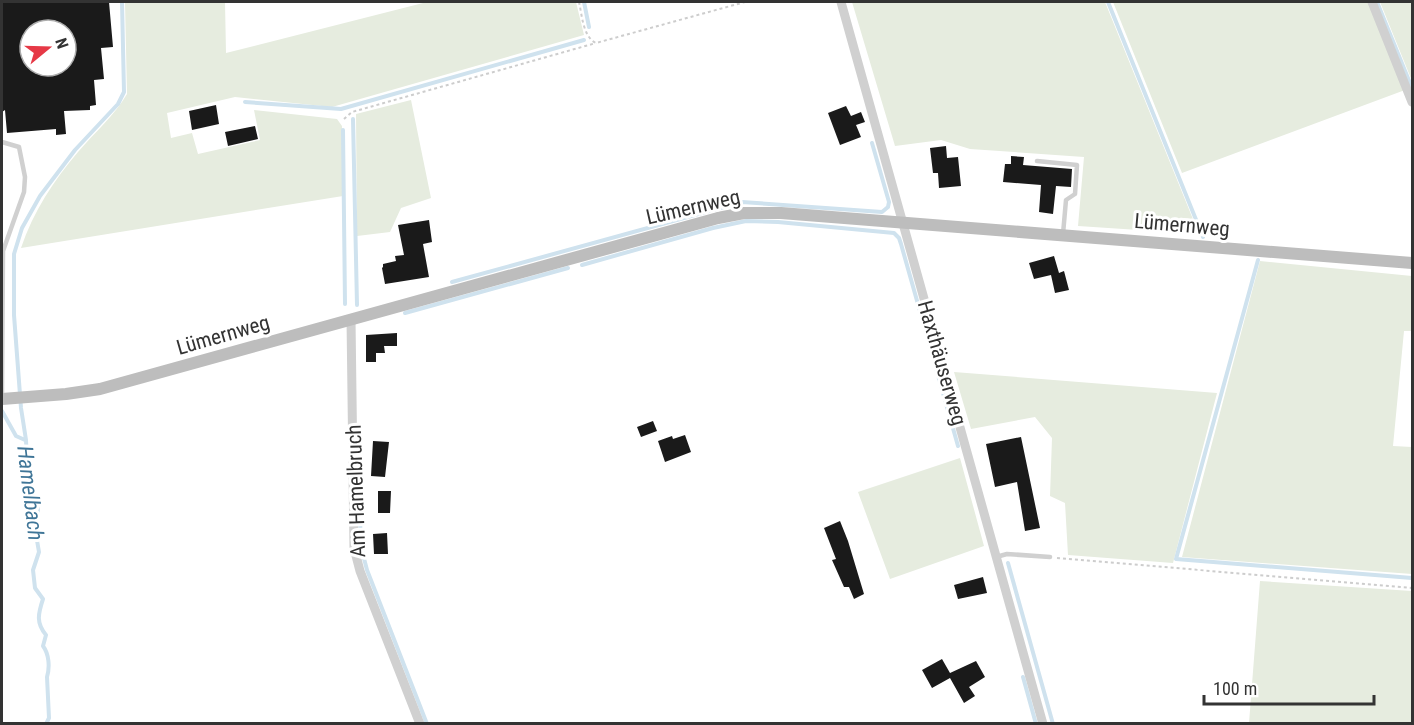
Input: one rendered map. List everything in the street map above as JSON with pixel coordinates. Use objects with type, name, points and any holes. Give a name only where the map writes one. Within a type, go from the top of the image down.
[{"type":"street","name":"Haxthäuserweg","points":[[841,2],[1043,723]]},
{"type":"street","points":[[1372,2],[1413,102]]},
{"type":"street","name":"Lümernweg","points":[[5,399],[100,389],[718,218],[744,213],[781,213],[1413,263]]},
{"type":"street","name":"Am Hamelbruch","points":[[351,319],[354,548],[360,572],[420,723]]},
{"type":"lane","points":[[2,142],[19,147],[25,177],[24,192],[3,251],[5,399]]},
{"type":"lane","points":[[1037,161],[1077,165],[1075,194],[1066,200],[1063,236]]},
{"type":"lane","points":[[996,557],[1007,554],[1050,557]]},
{"type":"path","points":[[579,2],[587,35],[591,41],[596,43]]},
{"type":"path","points":[[344,119],[352,112],[745,2]]},
{"type":"path","points":[[1050,557],[1413,588]]},
{"type":"shaded area","points":[[125,2],[225,2],[226,53],[427,2],[576,2],[584,35],[332,107],[235,97],[167,113],[171,138],[192,133],[198,154],[260,140],[254,110],[337,119],[342,126],[343,196],[21,248],[38,209],[53,185],[127,94]]},
{"type":"shaded area","points":[[852,2],[1105,2],[1199,234],[1078,226],[1084,157],[970,149],[941,140],[895,146]]},
{"type":"shaded area","points":[[1113,2],[1369,2],[1405,90],[1182,173]]},
{"type":"shaded area","points":[[1380,2],[1412,2],[1412,81]]},
{"type":"shaded area","points":[[411,100],[431,198],[401,208],[390,232],[357,236],[356,114]]},
{"type":"shaded area","points":[[1260,261],[1412,276],[1412,331],[1404,331],[1393,446],[1412,447],[1412,574],[1182,557]]},
{"type":"shaded area","points":[[954,372],[1217,393],[1173,563],[1068,555],[1065,503],[1050,496],[1052,438],[1035,417],[971,429]]},
{"type":"shaded area","points":[[960,458],[984,546],[890,579],[858,492]]},
{"type":"shaded area","points":[[1260,581],[1412,591],[1412,723],[1249,723]]},
{"type":"building","points":[[2,2],[109,2],[113,47],[101,48],[104,79],[94,80],[96,105],[90,106],[90,110],[64,111],[66,134],[56,135],[56,129],[7,133],[5,110],[2,112]]},
{"type":"building","points":[[216,105],[219,124],[192,130],[189,111]]},
{"type":"building","points":[[846,106],[851,116],[861,112],[865,122],[856,125],[861,137],[840,145],[828,113]]},
{"type":"building","points":[[255,126],[258,139],[228,146],[225,132]]},
{"type":"building","points":[[946,146],[947,158],[958,157],[961,186],[939,188],[938,173],[933,173],[930,148]]},
{"type":"building","points":[[1011,156],[1024,157],[1023,165],[1072,169],[1071,187],[1056,186],[1053,214],[1039,212],[1041,185],[1003,182],[1005,164],[1011,164]]},
{"type":"building","points":[[429,220],[432,242],[423,244],[429,277],[385,284],[383,264],[396,261],[395,256],[404,255],[398,225]]},
{"type":"building","points":[[1054,256],[1059,273],[1064,271],[1069,290],[1055,293],[1051,275],[1034,279],[1029,263]]},
{"type":"building","points":[[397,333],[397,346],[384,346],[385,353],[376,353],[376,362],[366,362],[366,335]]},
{"type":"building","points":[[653,421],[657,431],[641,437],[637,427]]},
{"type":"building","points":[[685,435],[691,452],[665,462],[658,441],[672,436],[673,439]]},
{"type":"building","points":[[1021,437],[1040,528],[1025,531],[1017,482],[995,487],[986,444]]},
{"type":"building","points":[[373,441],[389,442],[385,477],[371,476]]},
{"type":"building","points":[[378,491],[391,491],[390,513],[378,513]]},
{"type":"building","points":[[840,521],[864,594],[854,599],[849,587],[844,587],[832,560],[836,559],[824,528]]},
{"type":"building","points":[[387,533],[388,554],[374,554],[373,534]]},
{"type":"building","points":[[983,577],[987,593],[958,599],[954,585]]},
{"type":"building","points":[[942,659],[950,673],[976,661],[985,677],[969,687],[975,696],[964,703],[950,678],[932,688],[922,670]]},
{"type":"waterway","name":"Hamelbach","points":[[46,724],[49,718],[48,661],[43,646],[46,635],[39,618],[43,599],[35,588],[33,570],[39,552],[35,529],[38,510],[37,499],[28,486],[14,315],[14,254],[22,228],[40,196],[75,150],[118,104],[124,92],[122,2]]},
{"type":"waterway","points":[[584,2],[589,27]]},
{"type":"waterway","points":[[1108,2],[1203,237]]},
{"type":"waterway","points":[[1377,2],[1412,88]]},
{"type":"waterway","points":[[245,102],[341,109],[584,40]]},
{"type":"waterway","points":[[353,119],[357,305]]},
{"type":"waterway","points":[[343,130],[345,304]]},
{"type":"waterway","points":[[452,282],[742,202],[882,212],[888,207],[889,202],[872,143]]},
{"type":"waterway","points":[[582,265],[746,221],[894,233],[901,244],[958,446]]},
{"type":"waterway","points":[[1258,260],[1176,559],[1412,578]]},
{"type":"waterway","points":[[405,313],[568,268]]},
{"type":"waterway","points":[[2,411],[16,436],[25,440]]},
{"type":"waterway","points":[[360,519],[361,547],[367,570],[427,724]]},
{"type":"waterway","points":[[1008,563],[1053,724]]},
{"type":"waterway","points":[[1023,677],[1036,724]]}]
